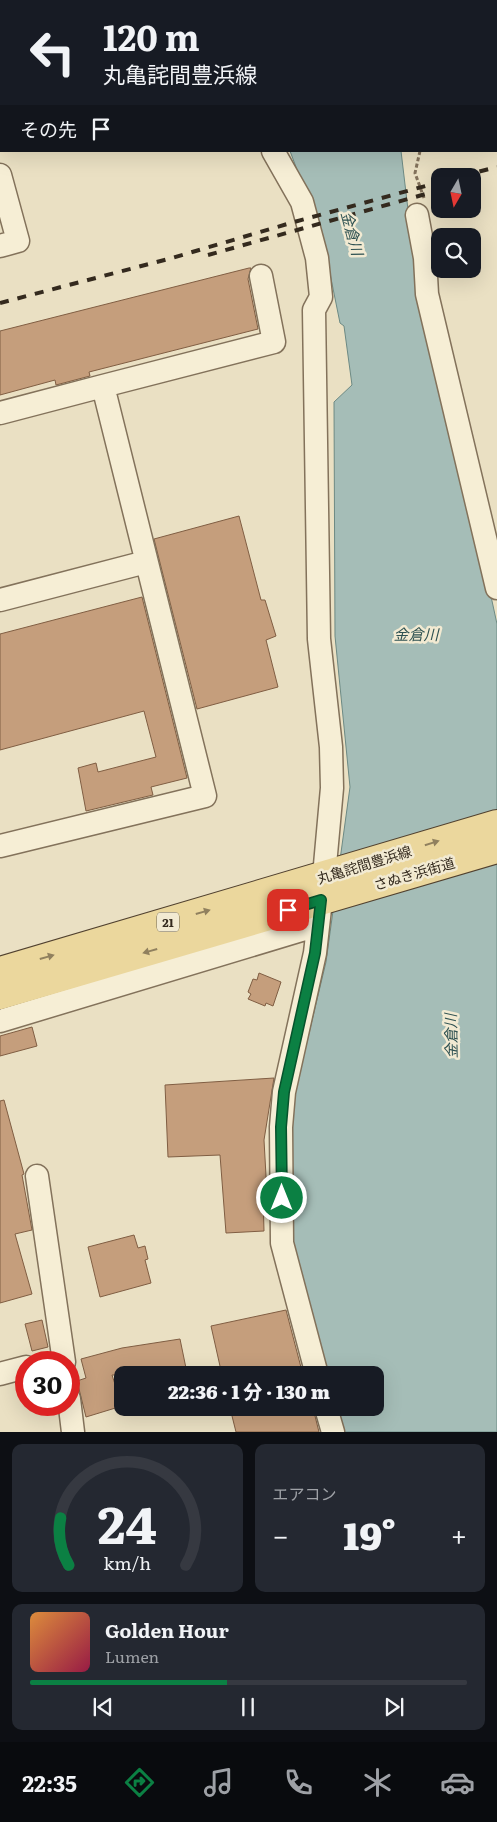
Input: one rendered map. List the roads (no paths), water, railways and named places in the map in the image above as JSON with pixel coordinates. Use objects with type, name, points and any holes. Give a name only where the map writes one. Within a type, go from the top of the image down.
[{"type":"main road","name":"丸亀詫間豊浜線","points":[[0,995],[326,894],[497,824]]},
{"type":"main road","name":"さぬき浜街道","points":[[326,894],[497,849]]},
{"type":"main road","name":"丸亀詫間豊浜線","points":[[0,971],[326,894]]},
{"type":"street","points":[[274,152],[302,202],[317,258],[321,297],[314,310],[319,639],[331,747],[332,788],[326,894],[284,1092],[281,1127],[282,1243],[315,1366]]},
{"type":"street","points":[[0,175],[18,241],[0,246]]},
{"type":"street","points":[[417,215],[425,258],[427,294],[497,588]]},
{"type":"street","points":[[0,413],[274,342],[261,276]]},
{"type":"street","points":[[0,846],[205,796],[103,386]]},
{"type":"street","points":[[0,600],[146,562]]},
{"type":"street","points":[[0,1021],[326,894]]},
{"type":"street","points":[[37,1176],[56,1351]]},
{"type":"street","points":[[0,1374],[15,1370]]},
{"type":"street","points":[[71,1416],[73,1432]]},
{"type":"street","points":[[328,1416],[333,1432]]},
{"type":"water","name":"金倉川","points":[[290,152],[401,152],[409,218],[497,624],[497,1432],[343,1432],[338,1416],[384,1416],[384,1366],[325,1366],[293,1244],[292,1104],[326,962],[350,787],[335,636],[334,402],[352,385],[344,326],[340,323],[323,239]]},
{"type":"railway","points":[[481,171],[497,167]]},
{"type":"railway","points":[[0,303],[172,258],[431,184]]},
{"type":"railway","points":[[208,255],[431,193]]}]
